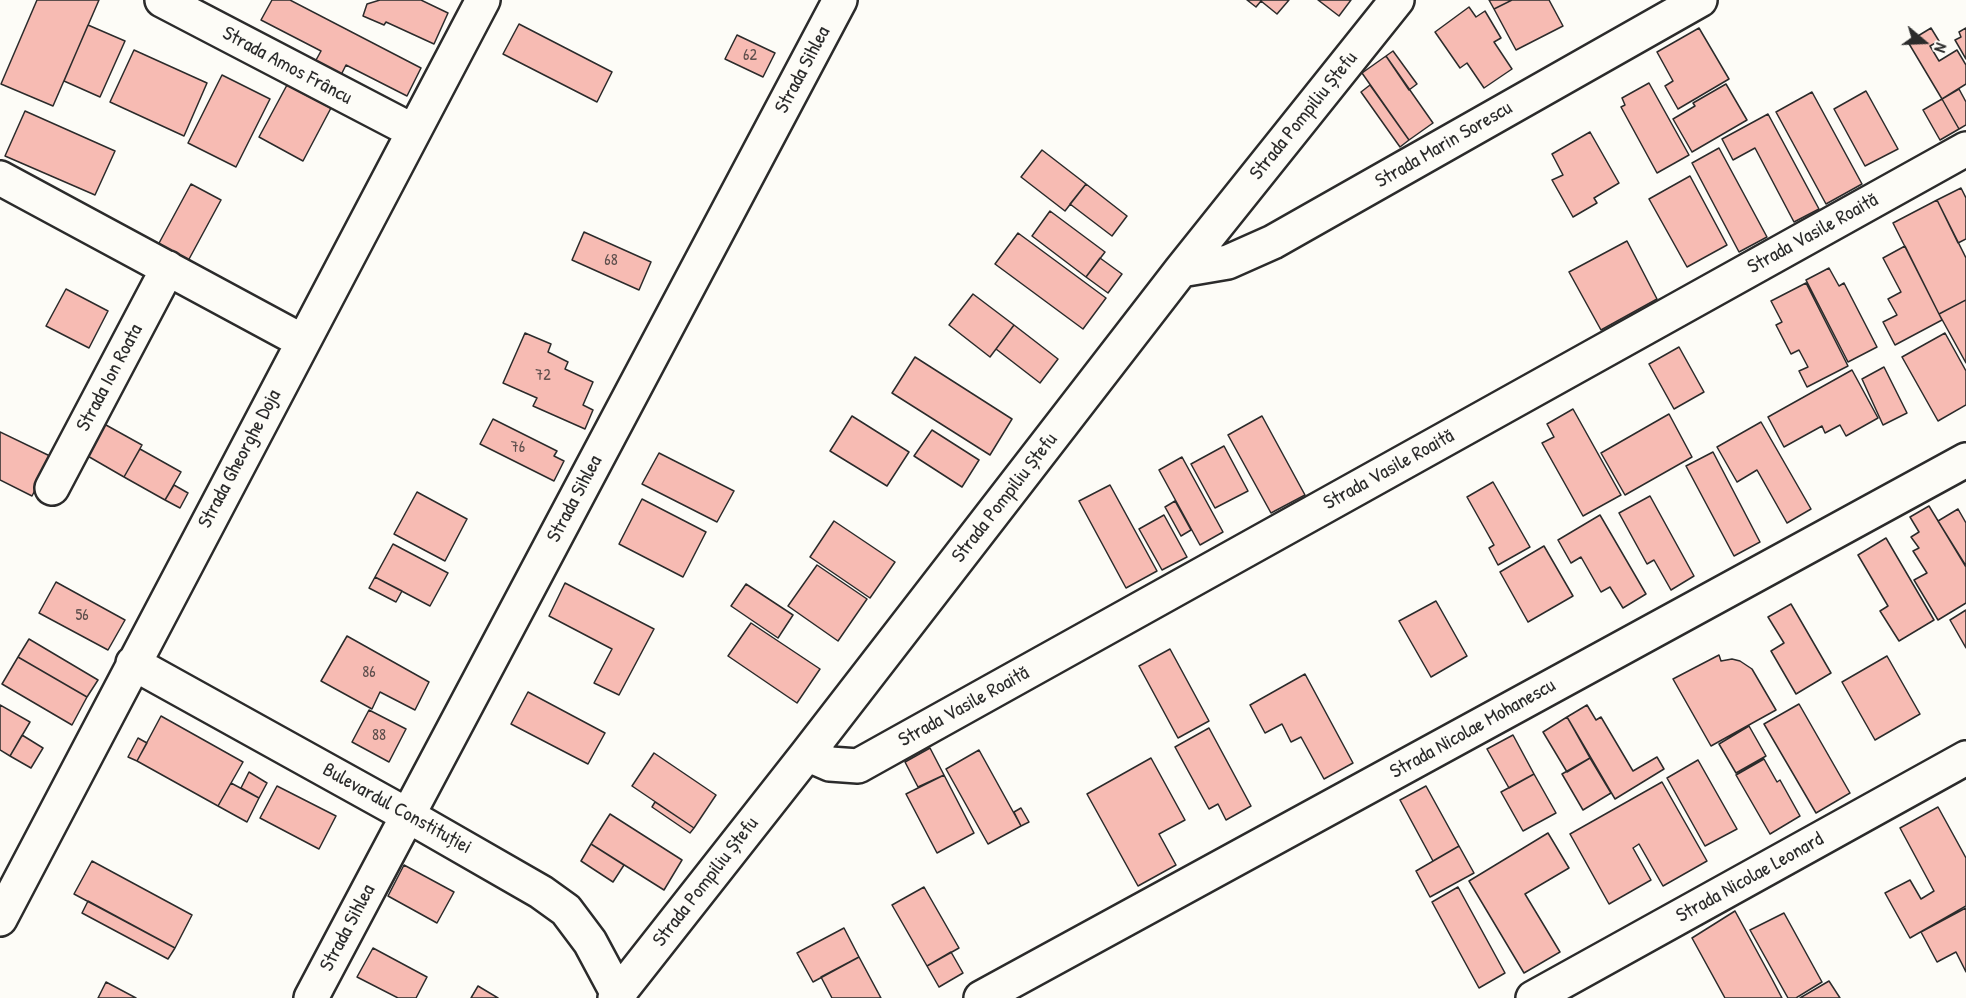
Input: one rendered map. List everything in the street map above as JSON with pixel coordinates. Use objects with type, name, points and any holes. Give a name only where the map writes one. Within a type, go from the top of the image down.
[{"type":"street","name":"Strada Amos Frâncu","points":[[162,0],[413,131]]},
{"type":"street","name":"Strada Gheorghe Doja","points":[[0,919],[483,0]]},
{"type":"street","name":"Strada Sihlea","points":[[311,998],[840,0]]},
{"type":"street","name":"Strada Pompiliu Ștefu","points":[[618,997],[1181,270],[1397,0]]},
{"type":"street","name":"Strada Marin Sorescu","points":[[1181,270],[1228,262],[1273,242],[1700,0]]},
{"type":"street","name":"Strada Vasile Roaită","points":[[807,754],[830,764],[858,766],[1966,149]]},
{"type":"street","points":[[0,178],[302,341]]},
{"type":"street","name":"Strada Ion Roata","points":[[52,488],[168,268]]},
{"type":"street","name":"Strada Nicolae Mohanescu","points":[[981,998],[1966,460]]},
{"type":"street","name":"Bulevardul Constituției","points":[[134,663],[541,892],[566,910],[590,942],[618,997]]},
{"type":"street","name":"Strada Nicolae Leonard","points":[[1533,998],[1966,758]]},
{"type":"building","points":[[37,0],[99,0],[53,106],[1,84]]},
{"type":"building","points":[[272,0],[290,0],[421,68],[407,96],[346,65],[336,85],[310,71],[321,51],[261,20]]},
{"type":"building","points":[[380,0],[421,0],[448,13],[434,44],[386,22],[384,25],[363,16],[367,4]]},
{"type":"building","points":[[1247,0],[1289,0],[1277,14],[1261,1],[1256,7]]},
{"type":"building","points":[[1318,0],[1351,0],[1339,16]]},
{"type":"building","points":[[1489,0],[1512,0],[1494,9]]},
{"type":"building","points":[[1512,0],[1549,0],[1563,26],[1516,50],[1494,9]]},
{"type":"building","points":[[1469,7],[1476,17],[1485,11],[1501,38],[1494,42],[1512,69],[1484,88],[1467,63],[1460,68],[1435,32]]},
{"type":"building","points":[[519,24],[612,72],[597,102],[503,54]]},
{"type":"building","points":[[88,25],[125,41],[100,97],[64,81]]},
{"type":"building","points":[[1699,28],[1729,79],[1678,109],[1665,86],[1673,81],[1657,52]]},
{"type":"building","points":[[1931,28],[1939,41],[1930,46],[1939,61],[1957,50],[1966,65],[1966,84],[1942,99],[1908,42]]},
{"type":"building","points":[[1966,28],[1966,59],[1955,40],[1961,37],[1959,32]]},
{"type":"building","points":[[737,35],[775,53],[763,77],[725,59]]},
{"type":"building","points":[[134,50],[207,83],[184,136],[110,102]]},
{"type":"building","points":[[1393,51],[1417,84],[1409,90],[1386,56]]},
{"type":"building","points":[[1386,56],[1433,123],[1409,140],[1362,73]]},
{"type":"building","points":[[222,75],[270,99],[236,167],[188,143]]},
{"type":"building","points":[[1649,83],[1689,155],[1657,173],[1621,107],[1625,105],[1622,98]]},
{"type":"building","points":[[1726,84],[1747,120],[1692,152],[1673,119],[1695,106],[1693,103]]},
{"type":"building","points":[[287,85],[331,108],[303,161],[259,137]]},
{"type":"building","points":[[1370,85],[1409,140],[1400,147],[1361,92]]},
{"type":"building","points":[[1959,89],[1966,102],[1966,125],[1959,129],[1942,99]]},
{"type":"building","points":[[1866,91],[1898,149],[1865,166],[1834,109]]},
{"type":"building","points":[[1812,92],[1862,184],[1826,204],[1776,112]]},
{"type":"building","points":[[1942,99],[1959,129],[1940,140],[1923,110]]},
{"type":"building","points":[[25,111],[115,151],[95,195],[5,156]]},
{"type":"building","points":[[1768,114],[1819,209],[1794,222],[1755,148],[1733,160],[1722,139]]},
{"type":"building","points":[[1590,132],[1619,183],[1594,198],[1597,203],[1573,217],[1552,180],[1563,175],[1552,154]]},
{"type":"building","points":[[1719,148],[1767,237],[1739,252],[1692,163]]},
{"type":"building","points":[[1042,150],[1086,184],[1065,211],[1021,177]]},
{"type":"building","points":[[1690,176],[1727,245],[1687,267],[1649,199]]},
{"type":"building","points":[[191,184],[221,200],[188,261],[158,245]]},
{"type":"building","points":[[1086,184],[1127,216],[1112,236],[1070,204]]},
{"type":"building","points":[[1961,188],[1966,198],[1966,239],[1958,243],[1937,200]]},
{"type":"building","points":[[1937,200],[1966,258],[1966,300],[1939,314],[1893,223]]},
{"type":"building","points":[[1050,211],[1105,252],[1086,277],[1032,236]]},
{"type":"building","points":[[584,232],[651,262],[639,290],[572,260]]},
{"type":"building","points":[[1018,233],[1106,298],[1083,329],[995,264]]},
{"type":"building","points":[[1627,241],[1657,299],[1601,330],[1569,272]]},
{"type":"building","points":[[1905,246],[1942,320],[1895,345],[1883,322],[1897,315],[1888,299],[1901,292],[1883,258]]},
{"type":"building","points":[[1100,258],[1122,274],[1108,293],[1086,277]]},
{"type":"building","points":[[1829,268],[1839,286],[1844,283],[1877,347],[1848,362],[1806,280]]},
{"type":"building","points":[[1806,283],[1848,366],[1807,387],[1799,371],[1808,367],[1799,350],[1791,354],[1776,325],[1782,322],[1771,301]]},
{"type":"building","points":[[66,289],[108,311],[89,348],[46,326]]},
{"type":"building","points":[[973,294],[1014,325],[990,357],[949,325]]},
{"type":"building","points":[[1966,300],[1966,363],[1939,314]]},
{"type":"building","points":[[1014,325],[1058,359],[1040,383],[996,349]]},
{"type":"building","points":[[525,333],[551,344],[548,352],[568,362],[565,369],[593,382],[583,405],[593,410],[585,429],[533,406],[537,398],[503,383]]},
{"type":"building","points":[[1945,333],[1966,371],[1966,405],[1938,421],[1902,357]]},
{"type":"building","points":[[1679,347],[1704,392],[1674,409],[1649,364]]},
{"type":"building","points":[[915,357],[1012,419],[990,455],[892,393]]},
{"type":"building","points":[[1884,367],[1907,413],[1883,425],[1862,379]]},
{"type":"building","points":[[1852,370],[1878,418],[1846,436],[1840,425],[1825,433],[1822,426],[1784,447],[1768,417]]},
{"type":"building","points":[[1573,409],[1621,495],[1583,516],[1542,443],[1554,437],[1547,424]]},
{"type":"building","points":[[1669,414],[1692,457],[1625,495],[1601,453]]},
{"type":"building","points":[[852,416],[909,452],[887,486],[830,451]]},
{"type":"building","points":[[1262,416],[1305,495],[1271,513],[1228,435]]},
{"type":"building","points":[[493,419],[557,451],[554,456],[564,461],[554,481],[480,444]]},
{"type":"building","points":[[97,420],[142,445],[124,477],[79,451]]},
{"type":"building","points":[[1761,422],[1811,509],[1787,523],[1757,470],[1737,482],[1717,447]]},
{"type":"building","points":[[932,430],[979,460],[962,487],[914,456]]},
{"type":"building","points":[[0,432],[52,457],[32,496],[0,480]]},
{"type":"building","points":[[1224,446],[1248,491],[1215,508],[1191,464]]},
{"type":"building","points":[[140,449],[181,472],[165,500],[124,477]]},
{"type":"building","points":[[1713,452],[1760,542],[1734,556],[1686,466]]},
{"type":"building","points":[[659,453],[734,491],[717,522],[642,484]]},
{"type":"building","points":[[1182,457],[1223,532],[1200,545],[1159,470]]},
{"type":"building","points":[[1493,482],[1530,547],[1498,565],[1489,548],[1494,545],[1467,497]]},
{"type":"building","points":[[174,485],[188,493],[180,508],[165,500]]},
{"type":"building","points":[[1110,485],[1157,571],[1126,588],[1079,501]]},
{"type":"building","points":[[417,492],[467,519],[445,561],[394,534]]},
{"type":"building","points":[[1650,496],[1694,576],[1671,590],[1654,560],[1647,564],[1619,513]]},
{"type":"building","points":[[642,499],[706,532],[683,577],[619,544]]},
{"type":"building","points":[[1175,501],[1191,530],[1181,536],[1165,507]]},
{"type":"building","points":[[1929,506],[1966,567],[1966,603],[1938,620],[1914,580],[1927,573],[1913,551],[1919,548],[1911,537],[1919,532],[1910,517]]},
{"type":"building","points":[[1958,509],[1966,523],[1966,566],[1938,521]]},
{"type":"building","points":[[1164,515],[1187,557],[1162,570],[1139,529]]},
{"type":"building","points":[[1600,515],[1646,594],[1623,608],[1610,587],[1601,592],[1581,557],[1571,563],[1558,540]]},
{"type":"building","points":[[834,521],[895,562],[870,598],[810,557]]},
{"type":"building","points":[[1886,538],[1934,620],[1899,641],[1880,611],[1888,606],[1858,555]]},
{"type":"building","points":[[393,544],[448,573],[430,606],[375,577]]},
{"type":"building","points":[[1544,546],[1573,596],[1528,622],[1500,572]]},
{"type":"building","points":[[817,565],[867,599],[838,641],[788,606]]},
{"type":"building","points":[[375,577],[402,591],[396,602],[369,588]]},
{"type":"building","points":[[56,582],[125,620],[108,650],[39,613]]},
{"type":"building","points":[[565,583],[654,629],[619,695],[594,683],[612,649],[549,616]]},
{"type":"building","points":[[746,584],[793,615],[778,638],[731,606]]},
{"type":"building","points":[[1436,601],[1467,656],[1431,677],[1399,621]]},
{"type":"building","points":[[1791,604],[1831,673],[1796,694],[1771,651],[1784,643],[1768,617]]},
{"type":"building","points":[[1966,610],[1966,648],[1950,620]]},
{"type":"building","points":[[751,623],[820,669],[797,703],[728,656]]},
{"type":"building","points":[[347,636],[429,682],[415,710],[380,692],[372,709],[321,681]]},
{"type":"building","points":[[29,639],[98,680],[87,697],[18,657]]},
{"type":"building","points":[[1170,649],[1209,721],[1178,738],[1139,666]]},
{"type":"building","points":[[1719,655],[1721,661],[1732,659],[1740,661],[1752,669],[1776,710],[1711,746],[1673,679]]},
{"type":"building","points":[[1887,656],[1920,714],[1875,740],[1842,682]]},
{"type":"building","points":[[18,657],[87,697],[72,725],[2,684]]},
{"type":"building","points":[[1305,674],[1353,763],[1324,779],[1301,737],[1291,742],[1282,724],[1265,733],[1250,705]]},
{"type":"building","points":[[528,692],[605,733],[588,764],[511,724]]},
{"type":"building","points":[[1799,704],[1850,793],[1816,813],[1764,724]]},
{"type":"building","points":[[0,705],[30,722],[10,756],[0,750]]},
{"type":"building","points":[[1587,705],[1596,720],[1601,717],[1633,771],[1657,757],[1664,769],[1615,799],[1567,717]]},
{"type":"building","points":[[369,710],[406,729],[389,762],[352,742]]},
{"type":"building","points":[[161,716],[243,762],[218,806],[137,761]]},
{"type":"building","points":[[1567,717],[1590,758],[1567,772],[1543,732]]},
{"type":"building","points":[[1749,726],[1766,756],[1736,773],[1719,744]]},
{"type":"building","points":[[1209,728],[1251,806],[1226,820],[1218,804],[1209,809],[1175,747]]},
{"type":"building","points":[[22,735],[43,748],[31,768],[10,756]]},
{"type":"building","points":[[1513,735],[1534,774],[1509,788],[1487,749]]},
{"type":"building","points":[[138,738],[147,743],[137,761],[128,757]]},
{"type":"building","points":[[930,748],[944,775],[918,787],[905,762]]},
{"type":"building","points":[[979,750],[1021,826],[988,844],[946,769]]},
{"type":"building","points":[[654,753],[716,795],[694,828],[632,786]]},
{"type":"building","points":[[1151,758],[1185,820],[1159,834],[1176,865],[1138,886],[1087,794]]},
{"type":"building","points":[[1590,758],[1611,793],[1583,810],[1562,774]]},
{"type":"building","points":[[1764,759],[1777,782],[1780,780],[1800,816],[1770,834],[1736,775]]},
{"type":"building","points":[[1698,760],[1737,829],[1705,846],[1667,778]]},
{"type":"building","points":[[249,772],[267,783],[259,798],[241,788]]},
{"type":"building","points":[[1534,774],[1556,813],[1523,831],[1501,792]]},
{"type":"building","points":[[944,775],[974,833],[937,853],[906,794]]},
{"type":"building","points":[[1662,782],[1707,861],[1663,886],[1639,844],[1633,848],[1651,880],[1609,904],[1570,834]]},
{"type":"building","points":[[231,783],[259,798],[247,822],[218,806]]},
{"type":"building","points":[[277,786],[336,816],[319,849],[260,818]]},
{"type":"building","points":[[1426,786],[1459,846],[1433,861],[1400,800]]},
{"type":"building","points":[[655,802],[694,828],[690,833],[652,807]]},
{"type":"building","points":[[1938,807],[1966,858],[1966,906],[1910,938],[1885,893],[1910,880],[1921,899],[1934,891],[1900,828]]},
{"type":"building","points":[[1021,808],[1029,822],[1021,826],[1014,812]]},
{"type":"building","points":[[610,814],[682,860],[664,890],[591,844]]},
{"type":"building","points":[[1548,833],[1569,868],[1525,894],[1560,952],[1524,973],[1469,881]]},
{"type":"building","points":[[591,844],[624,865],[613,882],[581,861]]},
{"type":"building","points":[[1459,846],[1474,873],[1430,897],[1416,871]]},
{"type":"building","points":[[92,861],[192,915],[175,948],[74,894]]},
{"type":"building","points":[[404,865],[454,892],[437,923],[388,896]]},
{"type":"building","points":[[924,887],[959,948],[927,966],[892,905]]},
{"type":"building","points":[[1458,887],[1505,973],[1479,988],[1432,902]]},
{"type":"building","points":[[88,901],[175,948],[168,959],[82,913]]},
{"type":"building","points":[[1966,908],[1966,972],[1956,952],[1937,962],[1921,932]]},
{"type":"building","points":[[1735,911],[1782,998],[1725,998],[1692,938]]},
{"type":"building","points":[[1784,913],[1822,982],[1796,998],[1788,998],[1750,930]]},
{"type":"building","points":[[844,928],[859,957],[813,982],[797,953]]},
{"type":"building","points":[[373,948],[427,977],[416,998],[398,998],[357,977]]},
{"type":"building","points":[[951,952],[963,973],[939,987],[927,966]]},
{"type":"building","points":[[859,957],[881,998],[832,998],[821,977]]},
{"type":"building","points":[[1829,981],[1840,998],[1800,998]]},
{"type":"building","points":[[106,982],[136,998],[98,998]]},
{"type":"building","points":[[478,986],[498,998],[471,998]]}]
